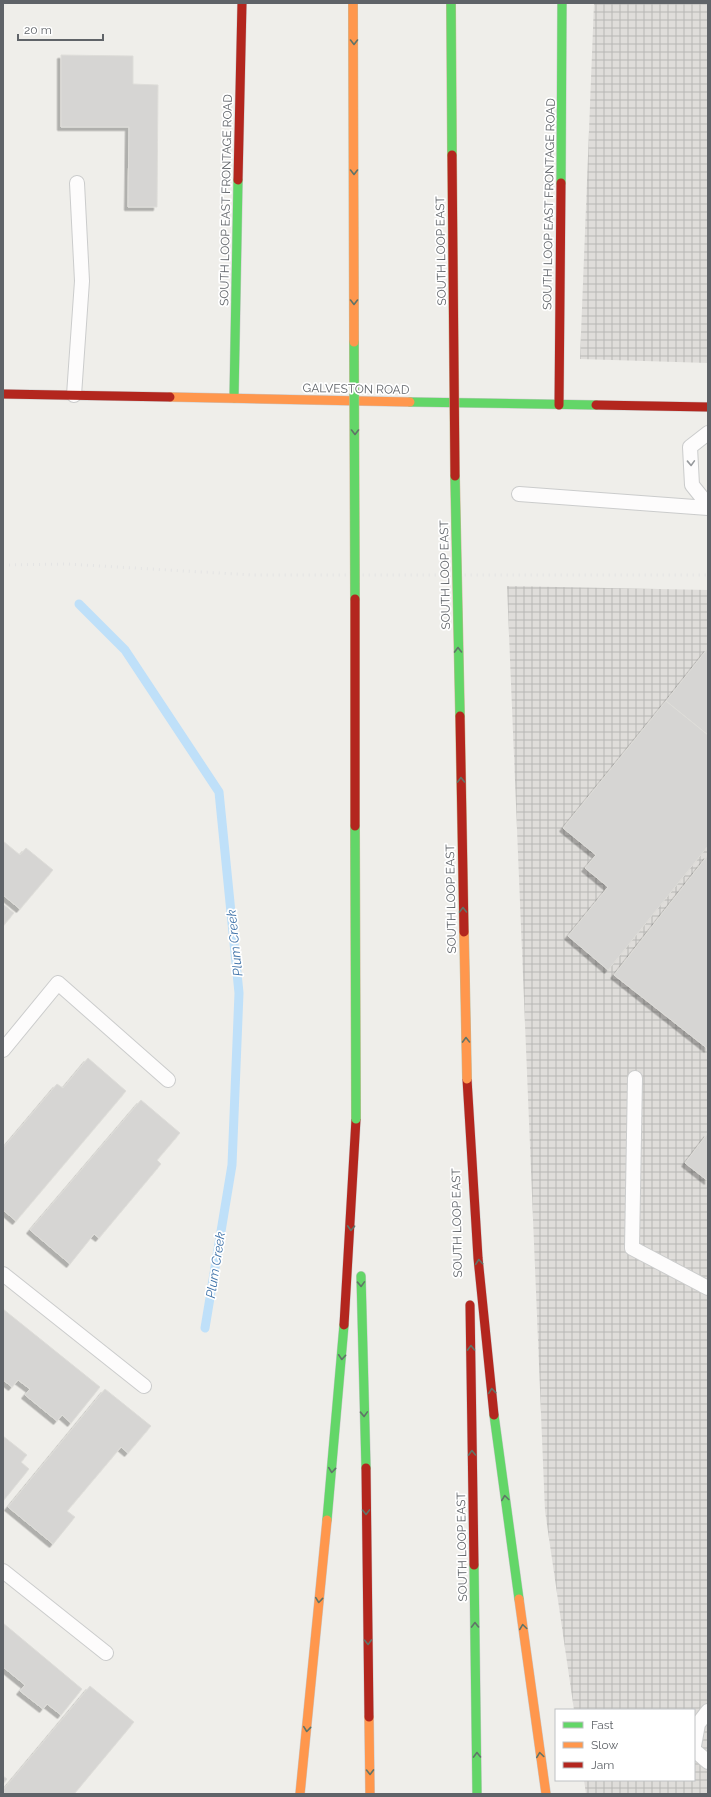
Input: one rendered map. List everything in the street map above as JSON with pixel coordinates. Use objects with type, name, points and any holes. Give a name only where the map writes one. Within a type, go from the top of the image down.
[{"type":"main road","name":"SOUTH LOOP EAST FRONTAGE ROAD","points":[[234,398],[242,3]]},
{"type":"main road","points":[[354,3],[356,1119],[359,1228]]},
{"type":"main road","name":"SOUTH LOOP EAST","points":[[451,3],[455,494],[470,1270]]},
{"type":"main road","name":"SOUTH LOOP EAST FRONTAGE ROAD","points":[[559,405],[562,3]]},
{"type":"main road","name":"GALVESTON ROAD","points":[[3,394],[708,407]]},
{"type":"main road","points":[[467,1079],[478,1258],[496,1430],[546,1794]]},
{"type":"main road","points":[[300,1794],[336,1432],[348,1276],[356,1119]]},
{"type":"main road","points":[[360,1267],[365,1431],[370,1794]]},
{"type":"main road","name":"SOUTH LOOP EAST","points":[[470,1294],[477,1794]]},
{"type":"lane","points":[[74,396],[82,281],[77,183]]},
{"type":"lane","points":[[708,433],[690,447],[692,485],[708,506]]},
{"type":"lane","points":[[519,494],[708,506]]},
{"type":"lane","points":[[3,1050],[58,983],[168,1080]]},
{"type":"lane","points":[[635,1078],[632,1248],[708,1288]]},
{"type":"lane","points":[[3,1274],[144,1386]]},
{"type":"lane","points":[[3,1571],[106,1653]]},
{"type":"lane","points":[[695,1740],[698,1724],[708,1711]]},
{"type":"lane","points":[[695,1751],[708,1762]]},
{"type":"shaded area","points":[[594,3],[708,3],[708,363],[580,359]]},
{"type":"shaded area","points":[[507,586],[708,590],[708,1794],[586,1794],[584,1781],[695,1781],[695,1709],[574,1709],[545,1511]]},
{"type":"building","points":[[61,55],[133,56],[133,84],[158,85],[157,207],[128,207],[129,127],[61,127]]},
{"type":"building","points":[[708,648],[708,735],[666,701]]},
{"type":"building","points":[[666,701],[708,735],[708,846],[608,970],[568,936],[608,887],[585,868],[596,855],[563,828]]},
{"type":"building","points":[[3,841],[20,855],[26,848],[53,870],[20,909],[3,895]]},
{"type":"building","points":[[708,855],[708,1049],[614,975]]},
{"type":"building","points":[[3,904],[14,913],[3,926]]},
{"type":"building","points":[[88,1058],[126,1091],[16,1221],[3,1210],[3,1148],[57,1084],[63,1088]]},
{"type":"building","points":[[141,1100],[180,1133],[157,1160],[161,1164],[99,1238],[94,1234],[70,1264],[30,1230]]},
{"type":"building","points":[[708,1133],[708,1181],[685,1163]]},
{"type":"building","points":[[3,1309],[100,1387],[71,1423],[62,1415],[57,1421],[25,1395],[30,1389],[18,1380],[12,1387],[3,1380]]},
{"type":"building","points":[[105,1389],[151,1426],[128,1453],[121,1447],[67,1511],[75,1517],[53,1544],[8,1507]]},
{"type":"building","points":[[3,1436],[27,1455],[21,1462],[29,1469],[3,1501]]},
{"type":"building","points":[[3,1623],[82,1689],[61,1715],[47,1704],[43,1709],[20,1691],[25,1685],[3,1667]]},
{"type":"building","points":[[90,1686],[134,1722],[74,1794],[3,1794],[3,1790]]},
{"type":"building","points":[[3,1776],[7,1779],[3,1784]]},
{"type":"waterway","name":"Plum Creek","points":[[79,604],[125,650],[219,792],[239,993],[232,1165],[205,1328]]},
{"type":"railway","points":[[3,565],[67,564],[252,575],[708,575]]},
{"type":"traffic: fast","points":[[451,3],[452,155]]},
{"type":"traffic: fast","points":[[561,183],[562,3]]},
{"type":"traffic: fast","points":[[234,398],[238,180]]},
{"type":"traffic: fast","points":[[354,342],[355,599]]},
{"type":"traffic: fast","points":[[410,402],[596,405]]},
{"type":"traffic: fast","points":[[455,476],[460,716]]},
{"type":"traffic: fast","points":[[355,826],[356,1119]]},
{"type":"traffic: fast","points":[[361,1276],[366,1468]]},
{"type":"traffic: fast","points":[[327,1520],[344,1325]]},
{"type":"traffic: fast","points":[[494,1415],[519,1599]]},
{"type":"traffic: fast","points":[[474,1565],[477,1794]]},
{"type":"traffic: slow","points":[[353,3],[354,342]]},
{"type":"traffic: slow","points":[[170,397],[410,402]]},
{"type":"traffic: slow","points":[[464,932],[467,1079]]},
{"type":"traffic: slow","points":[[300,1794],[327,1520]]},
{"type":"traffic: slow","points":[[519,1599],[546,1794]]},
{"type":"traffic: slow","points":[[369,1717],[370,1794]]},
{"type":"traffic: jam","points":[[238,180],[242,3]]},
{"type":"traffic: jam","points":[[452,155],[455,476]]},
{"type":"traffic: jam","points":[[559,405],[561,183]]},
{"type":"traffic: jam","points":[[3,394],[170,397]]},
{"type":"traffic: jam","points":[[596,405],[708,407]]},
{"type":"traffic: jam","points":[[355,599],[355,826]]},
{"type":"traffic: jam","points":[[460,716],[464,932]]},
{"type":"traffic: jam","points":[[467,1079],[478,1258],[494,1415]]},
{"type":"traffic: jam","points":[[344,1325],[356,1119]]},
{"type":"traffic: jam","points":[[470,1305],[474,1565]]},
{"type":"traffic: jam","points":[[366,1468],[369,1717]]}]
